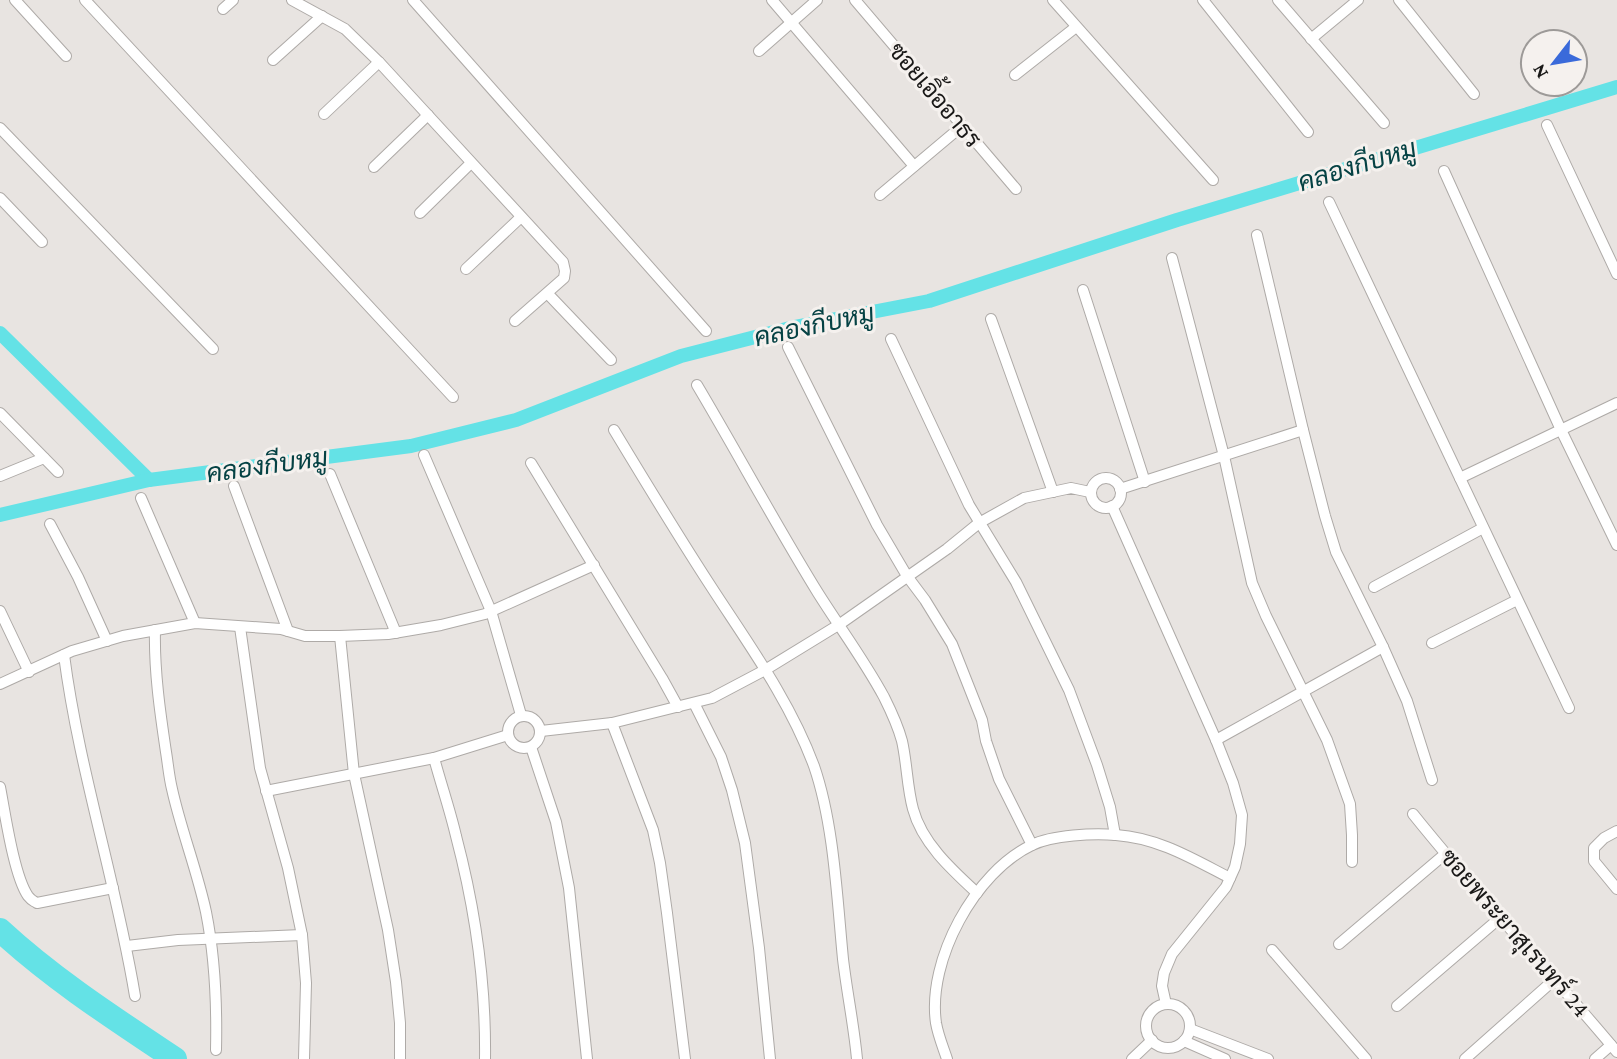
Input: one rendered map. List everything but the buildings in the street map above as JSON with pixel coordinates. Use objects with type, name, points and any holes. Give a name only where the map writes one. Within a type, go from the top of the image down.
[{"type":"street","points":[[15,0],[66,56]]},
{"type":"street","points":[[85,0],[453,397]]},
{"type":"street","points":[[223,9],[233,0]]},
{"type":"street","points":[[292,0],[345,29],[379,62],[563,262],[564,278],[515,321]]},
{"type":"street","points":[[413,0],[706,331]]},
{"type":"street","points":[[772,0],[914,166]]},
{"type":"street","points":[[759,51],[817,0]]},
{"type":"street","name":"ซอยเอิ้ออาธร","points":[[855,0],[1016,189]]},
{"type":"street","points":[[1053,0],[1213,180]]},
{"type":"street","points":[[1203,0],[1308,132]]},
{"type":"street","points":[[1278,0],[1384,123]]},
{"type":"street","points":[[1311,38],[1358,0]]},
{"type":"street","points":[[1399,0],[1474,94]]},
{"type":"street","points":[[273,60],[322,16]]},
{"type":"street","points":[[1015,75],[1076,27]]},
{"type":"street","points":[[324,114],[379,62]]},
{"type":"street","points":[[374,167],[428,115]]},
{"type":"street","points":[[1547,125],[1617,274]]},
{"type":"street","points":[[880,195],[962,126]]},
{"type":"street","points":[[0,128],[213,349]]},
{"type":"street","points":[[420,213],[471,163]]},
{"type":"street","points":[[1444,170],[1561,430],[1617,545]]},
{"type":"street","points":[[0,198],[43,242]]},
{"type":"street","points":[[1329,202],[1569,708]]},
{"type":"street","points":[[466,269],[521,217]]},
{"type":"street","points":[[1257,234],[1303,430],[1336,552],[1407,701],[1432,780]]},
{"type":"street","points":[[1172,258],[1224,456],[1252,583],[1327,740],[1350,804],[1352,862]]},
{"type":"street","points":[[1083,290],[1145,482]]},
{"type":"street","points":[[548,294],[611,360]]},
{"type":"street","points":[[991,319],[1053,492]]},
{"type":"street","points":[[891,339],[979,523],[1017,582],[1069,690],[1097,765],[1110,807],[1115,835]]},
{"type":"street","points":[[788,347],[877,525],[951,644],[982,720],[999,779],[1032,845]]},
{"type":"street","points":[[697,385],[894,718],[902,742],[913,812],[922,830],[955,873],[977,893]]},
{"type":"street","points":[[1460,478],[1617,403]]},
{"type":"street","points":[[0,413],[58,472]]},
{"type":"street","points":[[614,430],[776,687],[800,732],[814,767],[823,797],[834,863],[844,968],[857,1059]]},
{"type":"street","points":[[1120,489],[1303,430]]},
{"type":"street","points":[[424,455],[491,611],[522,715]]},
{"type":"street","points":[[0,476],[44,458]]},
{"type":"street","points":[[531,463],[678,707]]},
{"type":"street","points":[[330,474],[396,633]]},
{"type":"street","points":[[1101,478],[1113,479],[1120,489],[1120,496],[1117,502],[1106,508],[1095,503],[1090,492],[1092,486],[1101,478]]},
{"type":"street","points":[[234,486],[288,631]]},
{"type":"street","points":[[541,731],[612,723],[712,698],[765,670],[840,624],[947,549],[979,523],[1024,498],[1071,488],[1090,492]]},
{"type":"street","points":[[141,498],[195,623]]},
{"type":"street","points":[[1112,506],[1216,740],[1242,815],[1235,867],[1226,887],[1172,954],[1164,973],[1162,986],[1166,1004]]},
{"type":"street","points":[[50,524],[78,576],[107,641]]},
{"type":"street","points":[[1374,587],[1483,528]]},
{"type":"street","points":[[0,684],[64,654],[107,641],[195,623],[288,631],[304,636],[396,633],[441,625],[491,611],[594,565]]},
{"type":"street","points":[[1432,643],[1517,600]]},
{"type":"street","points":[[0,611],[29,672]]},
{"type":"street","points":[[240,627],[260,768],[288,867],[302,935],[306,983],[304,1059]]},
{"type":"street","points":[[155,630],[161,722],[171,788],[195,867],[210,940],[216,997],[216,1050]]},
{"type":"street","points":[[340,636],[354,774],[373,853],[390,943],[400,1023],[400,1059]]},
{"type":"street","points":[[1216,740],[1383,647]]},
{"type":"street","points":[[64,654],[79,749],[127,946],[135,996]]},
{"type":"street","points":[[694,703],[721,757],[745,843],[770,1059]]},
{"type":"street","points":[[522,715],[535,719],[541,731],[538,741],[531,747],[517,747],[508,735],[510,722],[522,715]]},
{"type":"street","points":[[612,723],[653,830],[667,913],[685,1059]]},
{"type":"street","points":[[266,791],[434,758],[508,735]]},
{"type":"street","points":[[531,747],[555,822],[569,888],[587,1059]]},
{"type":"street","points":[[434,758],[456,835],[477,936],[485,1059]]},
{"type":"street","points":[[0,787],[16,865],[26,894],[33,901],[37,903],[113,888]]},
{"type":"street","name":"ซอยพระยาสุเรนทร์ 24","points":[[1413,814],[1614,1049]]},
{"type":"street","points":[[1617,831],[1594,848],[1594,861],[1617,889]]},
{"type":"street","points":[[947,1059],[936,1022],[937,987],[942,961],[954,928],[977,893],[997,870],[1016,855],[1032,845],[1051,839],[1115,835],[1139,838],[1172,848],[1230,878]]},
{"type":"street","points":[[1339,944],[1445,854]]},
{"type":"street","points":[[1397,1006],[1501,918]]},
{"type":"street","points":[[127,946],[178,940],[302,935]]},
{"type":"street","points":[[1272,950],[1366,1059]]},
{"type":"street","points":[[1465,1059],[1555,979]]},
{"type":"street","points":[[1166,1004],[1176,1005],[1184,1011],[1190,1028],[1184,1041],[1168,1048],[1152,1040],[1147,1025],[1152,1011],[1166,1004]]},
{"type":"street","points":[[1190,1028],[1268,1059]]},
{"type":"street","points":[[1132,1059],[1152,1040]]},
{"type":"street","points":[[1184,1041],[1225,1059]]},
{"type":"street","points":[[1595,1059],[1614,1049]]},
{"type":"waterway","name":"คลองกีบหมู","points":[[0,515],[149,480],[411,446],[516,420],[681,356],[794,327],[929,301],[1177,220],[1617,87]]},
{"type":"waterway","points":[[0,333],[149,480]]},
{"type":"waterway","points":[[0,930],[63,982],[175,1059]]}]
